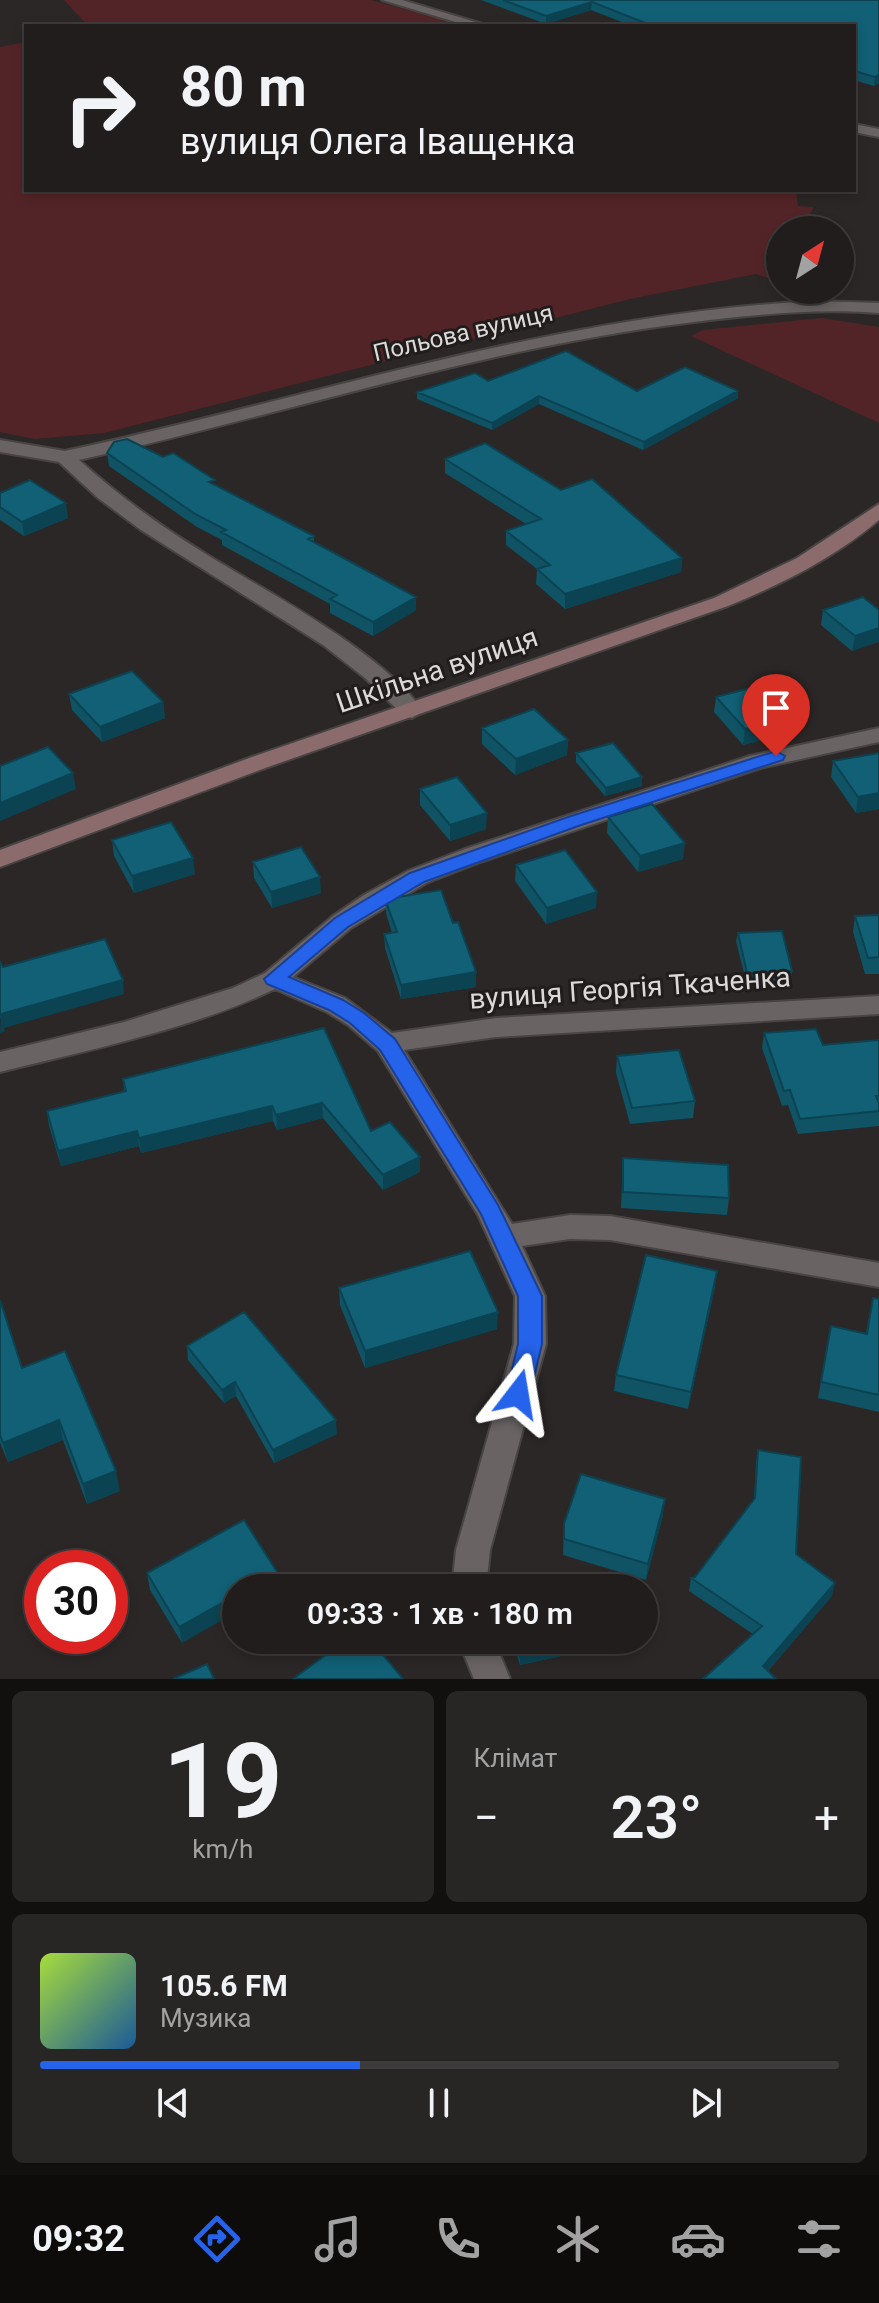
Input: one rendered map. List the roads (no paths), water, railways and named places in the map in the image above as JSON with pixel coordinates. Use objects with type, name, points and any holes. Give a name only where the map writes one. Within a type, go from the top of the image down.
[{"type":"main road","name":"Шкільна вулиця","points":[[0,859],[260,762],[750,590],[824,551],[879,510]]},
{"type":"street","points":[[388,0],[476,24]]},
{"type":"street","points":[[856,128],[879,133]]},
{"type":"street","name":"Польова вулиця","points":[[0,446],[65,457],[456,359],[605,328],[812,305],[879,308]]},
{"type":"street","points":[[65,457],[99,488],[176,546],[327,639],[375,675],[412,711]]},
{"type":"street","points":[[0,1062],[140,1027],[242,994],[274,979],[352,915],[396,888],[433,871],[758,761],[879,735]]},
{"type":"street","points":[[274,979],[336,1005],[357,1018],[387,1044],[504,1237],[530,1296],[530,1344],[473,1550],[470,1574]]},
{"type":"street","name":"вулиця Георгія Ткаченка","points":[[387,1044],[436,1034],[485,1029],[658,1016],[879,1005]]},
{"type":"street","points":[[504,1237],[570,1227],[610,1228],[879,1275]]},
{"type":"street","points":[[482,1654],[492,1679]]}]
